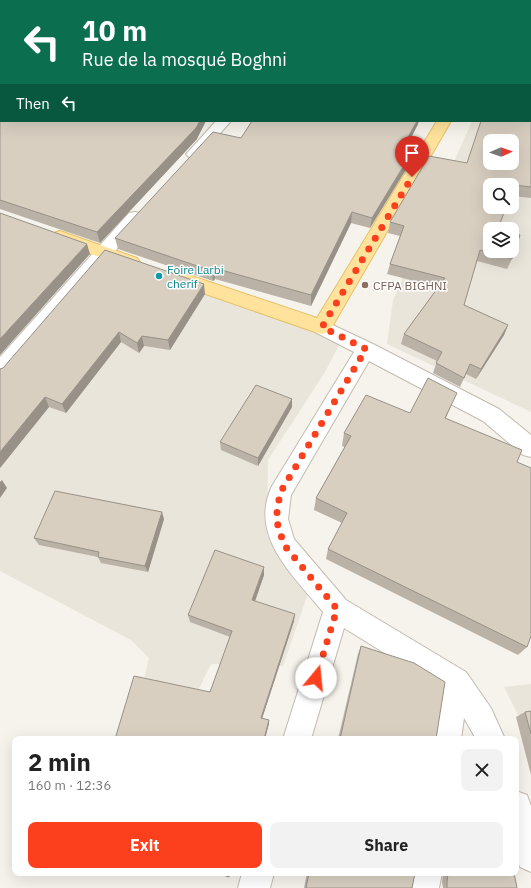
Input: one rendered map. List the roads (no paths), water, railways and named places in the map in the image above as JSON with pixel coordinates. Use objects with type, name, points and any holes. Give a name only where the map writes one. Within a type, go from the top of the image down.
[{"type":"main road","points":[[44,231],[322,327],[443,122]]},
{"type":"street","points":[[182,167],[223,122]]},
{"type":"street","points":[[0,371],[145,206]]},
{"type":"street","points":[[322,327],[491,415],[531,448]]},
{"type":"street","points":[[366,349],[280,493],[276,519],[284,545],[337,609],[456,682],[481,718],[490,736]]},
{"type":"street","points":[[298,736],[337,609]]},
{"type":"street","points":[[447,736],[456,682]]},
{"type":"street","points":[[519,816],[531,856]]},
{"type":"street","points":[[254,888],[257,876]]},
{"type":"street","points":[[424,888],[426,876]]},
{"type":"place","name":"Foire Larbi cherif","points":[[159,276]]},
{"type":"place","name":"CFPA BIGHNI","points":[[365,285]]}]
